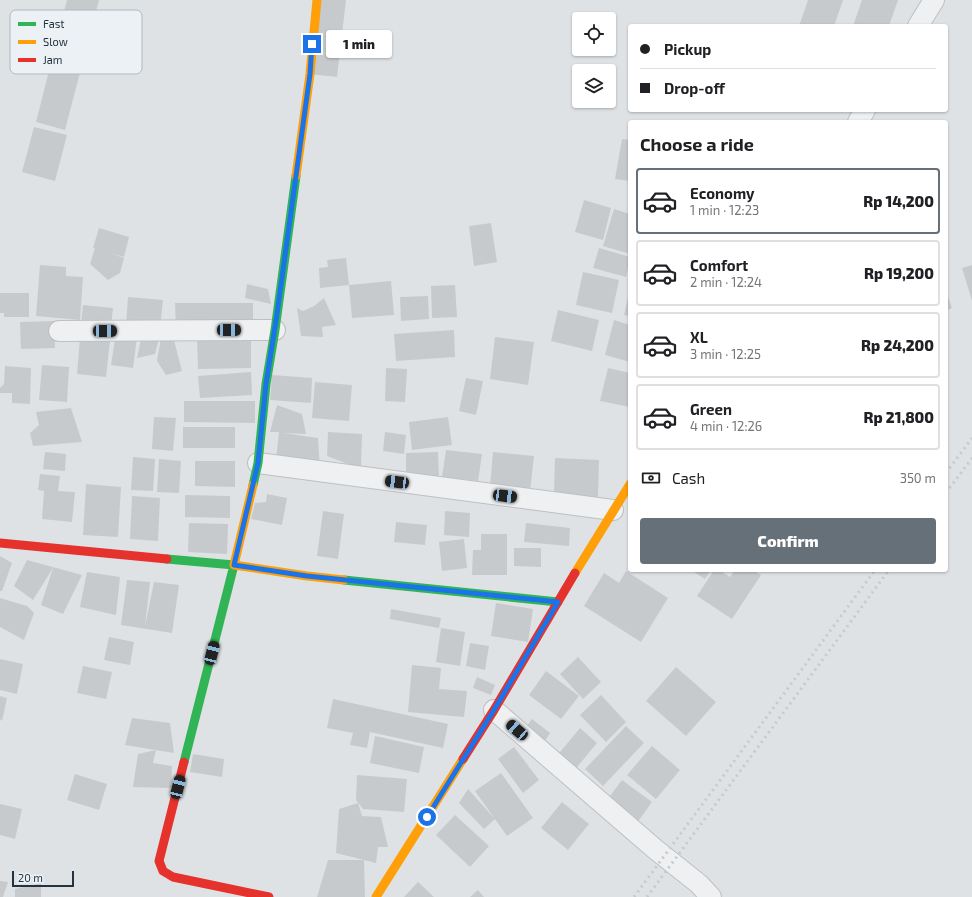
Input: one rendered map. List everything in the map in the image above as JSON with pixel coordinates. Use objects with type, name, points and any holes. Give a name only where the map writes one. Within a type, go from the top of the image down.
[{"type":"street","points":[[269,897],[174,877],[163,871],[159,861],[234,565],[258,463],[266,384],[275,330],[310,74],[317,0]]},
{"type":"street","points":[[919,24],[934,0]]},
{"type":"street","points":[[59,331],[275,330]]},
{"type":"street","points":[[258,463],[613,510]]},
{"type":"street","points":[[376,897],[494,710],[628,487]]},
{"type":"street","points":[[0,543],[234,565],[307,576],[558,602]]},
{"type":"street","points":[[494,710],[655,849],[699,884],[712,897]]},
{"type":"building","points":[[67,0],[99,0],[96,10],[64,10]]},
{"type":"building","points":[[318,0],[346,0],[337,77],[310,74]]},
{"type":"building","points":[[808,0],[843,0],[835,24],[800,24]]},
{"type":"building","points":[[862,0],[898,0],[890,24],[854,24]]},
{"type":"building","points":[[48,74],[80,74],[65,130],[36,122]]},
{"type":"building","points":[[34,127],[67,135],[55,181],[22,172]]},
{"type":"building","points":[[622,139],[628,140],[628,181],[615,179]]},
{"type":"building","points":[[584,200],[611,208],[603,240],[575,232]]},
{"type":"building","points":[[614,209],[628,213],[628,253],[603,246]]},
{"type":"building","points":[[491,223],[497,262],[474,266],[469,226]]},
{"type":"building","points":[[99,228],[129,237],[124,257],[110,253],[124,258],[120,273],[108,280],[90,264]]},
{"type":"building","points":[[599,248],[628,256],[626,277],[593,268]]},
{"type":"building","points":[[346,258],[349,285],[320,288],[319,268],[328,267],[327,260]]},
{"type":"building","points":[[40,265],[66,267],[66,276],[83,277],[80,320],[36,316]]},
{"type":"building","points":[[972,265],[972,301],[962,268]]},
{"type":"building","points":[[583,272],[619,280],[612,313],[576,305]]},
{"type":"building","points":[[391,281],[394,315],[352,318],[349,285]]},
{"type":"building","points":[[247,284],[268,289],[271,304],[245,298]]},
{"type":"building","points":[[455,285],[457,317],[432,318],[431,286]]},
{"type":"building","points":[[0,293],[29,293],[29,317],[4,317],[4,313],[0,313]]},
{"type":"building","points":[[428,296],[429,319],[401,321],[400,297]]},
{"type":"building","points":[[128,297],[163,300],[160,328],[126,325]]},
{"type":"building","points":[[628,297],[628,316],[624,315]]},
{"type":"building","points":[[948,297],[952,308],[948,310]]},
{"type":"building","points":[[324,298],[336,325],[322,327],[323,337],[301,336],[297,308],[303,311],[314,306]]},
{"type":"building","points":[[175,303],[253,303],[253,320],[244,328],[176,329]]},
{"type":"building","points":[[83,305],[113,308],[111,327],[81,324]]},
{"type":"building","points":[[558,310],[599,320],[592,351],[551,341]]},
{"type":"building","points":[[614,320],[628,324],[628,361],[605,355]]},
{"type":"building","points":[[54,321],[55,348],[21,349],[20,322]]},
{"type":"building","points":[[454,330],[455,357],[396,361],[394,334]]},
{"type":"building","points":[[116,333],[137,337],[133,368],[111,365]]},
{"type":"building","points":[[142,334],[159,339],[155,354],[137,358]]},
{"type":"building","points":[[251,334],[251,368],[198,369],[197,336]]},
{"type":"building","points":[[495,337],[534,342],[528,385],[490,379]]},
{"type":"building","points":[[80,338],[110,341],[106,377],[77,374]]},
{"type":"building","points":[[161,338],[174,340],[182,371],[166,375],[157,361]]},
{"type":"building","points":[[42,365],[69,367],[67,402],[39,400]]},
{"type":"building","points":[[5,366],[31,368],[30,404],[12,403],[12,393],[0,393],[0,388],[4,384]]},
{"type":"building","points":[[386,368],[407,369],[405,402],[385,401]]},
{"type":"building","points":[[608,368],[628,373],[628,407],[600,401]]},
{"type":"building","points":[[251,372],[252,395],[200,398],[198,376]]},
{"type":"building","points":[[272,375],[312,378],[311,403],[270,400]]},
{"type":"building","points":[[466,378],[483,381],[476,415],[459,411]]},
{"type":"building","points":[[315,382],[352,385],[349,421],[312,418]]},
{"type":"building","points":[[184,401],[255,401],[255,423],[184,422]]},
{"type":"building","points":[[277,405],[302,414],[306,434],[283,433],[318,438],[320,471],[276,459],[279,432],[270,432]]},
{"type":"building","points":[[71,408],[82,442],[33,446],[30,433],[39,425],[36,412]]},
{"type":"building","points":[[154,417],[176,418],[173,451],[152,449]]},
{"type":"building","points":[[448,417],[452,445],[412,450],[409,422]]},
{"type":"building","points":[[183,427],[235,427],[235,448],[183,448]]},
{"type":"building","points":[[328,432],[362,434],[361,469],[327,456]]},
{"type":"building","points":[[385,432],[406,435],[404,454],[383,451]]},
{"type":"building","points":[[446,450],[482,454],[478,481],[442,477]]},
{"type":"building","points":[[45,452],[66,454],[65,471],[43,469]]},
{"type":"building","points":[[438,452],[439,478],[406,479],[406,453]]},
{"type":"building","points":[[493,452],[534,456],[530,491],[490,487]]},
{"type":"building","points":[[133,457],[155,459],[153,491],[131,490]]},
{"type":"building","points":[[555,458],[599,460],[598,497],[554,495]]},
{"type":"building","points":[[159,459],[181,461],[179,493],[157,492]]},
{"type":"building","points":[[195,461],[235,461],[235,487],[195,486]]},
{"type":"building","points":[[40,474],[60,476],[58,491],[75,492],[72,522],[42,519],[44,491],[38,490]]},
{"type":"building","points":[[86,484],[121,487],[118,537],[83,535]]},
{"type":"building","points":[[267,494],[287,498],[282,525],[251,519],[255,503],[266,502]]},
{"type":"building","points":[[185,495],[230,496],[230,518],[185,517]]},
{"type":"building","points":[[132,496],[160,498],[158,541],[130,539]]},
{"type":"building","points":[[323,511],[344,514],[338,559],[317,556]]},
{"type":"building","points":[[445,511],[470,513],[469,537],[444,535]]},
{"type":"building","points":[[396,522],[427,525],[425,545],[394,542]]},
{"type":"building","points":[[189,523],[228,524],[227,554],[188,552]]},
{"type":"building","points":[[526,523],[570,528],[569,546],[524,542]]},
{"type":"building","points":[[481,534],[507,534],[507,575],[472,575],[473,550],[481,550]]},
{"type":"building","points":[[464,539],[467,568],[442,571],[439,542]]},
{"type":"building","points":[[514,548],[541,548],[541,567],[514,566]]},
{"type":"building","points":[[0,556],[12,563],[2,591],[0,591]]},
{"type":"building","points":[[27,560],[82,575],[63,614],[41,605],[53,568],[33,600],[14,586]]},
{"type":"building","points":[[626,571],[668,598],[641,642],[584,606],[604,573],[619,583]]},
{"type":"building","points":[[87,572],[120,577],[116,615],[80,607]]},
{"type":"building","points":[[694,572],[710,572],[705,579]]},
{"type":"building","points":[[713,572],[722,572],[730,577],[734,572],[756,572],[761,575],[732,619],[697,596]]},
{"type":"building","points":[[127,580],[150,582],[145,626],[154,582],[179,585],[172,633],[121,625]]},
{"type":"building","points":[[0,598],[27,606],[34,613],[24,640],[0,627]]},
{"type":"building","points":[[496,603],[533,609],[528,642],[491,636]]},
{"type":"building","points":[[391,609],[441,618],[439,628],[390,619]]},
{"type":"building","points":[[441,628],[465,632],[460,666],[436,662]]},
{"type":"building","points":[[109,637],[134,642],[130,665],[104,660]]},
{"type":"building","points":[[470,643],[489,646],[485,670],[466,666]]},
{"type":"building","points":[[578,657],[601,682],[583,699],[560,674]]},
{"type":"building","points":[[0,659],[23,664],[17,694],[0,690]]},
{"type":"building","points":[[412,665],[441,668],[439,689],[467,691],[464,717],[408,712]]},
{"type":"building","points":[[83,666],[112,672],[106,699],[77,693]]},
{"type":"building","points":[[676,667],[716,702],[686,736],[646,701]]},
{"type":"building","points":[[546,671],[579,696],[561,719],[529,695]]},
{"type":"building","points":[[477,677],[495,685],[491,695],[473,688]]},
{"type":"building","points":[[601,695],[626,722],[606,742],[580,715]]},
{"type":"building","points":[[0,696],[7,698],[2,721],[0,719]]},
{"type":"building","points":[[333,699],[448,724],[443,748],[370,732],[367,748],[350,745],[353,733],[327,728]]},
{"type":"building","points":[[132,718],[170,723],[174,753],[125,745]]},
{"type":"building","points":[[532,719],[550,733],[543,744],[524,730]]},
{"type":"building","points":[[626,726],[644,743],[603,786],[585,769]]},
{"type":"building","points":[[580,728],[597,743],[573,772],[556,757]]},
{"type":"building","points":[[375,736],[424,747],[419,773],[370,763]]},
{"type":"building","points":[[652,746],[680,770],[656,799],[627,775]]},
{"type":"building","points":[[514,747],[539,780],[523,793],[498,759]]},
{"type":"building","points":[[156,750],[153,763],[172,766],[171,788],[133,787],[138,754]]},
{"type":"building","points":[[193,754],[224,759],[222,777],[190,772]]},
{"type":"building","points":[[501,773],[533,818],[507,836],[475,791]]},
{"type":"building","points":[[75,774],[107,784],[99,810],[67,800]]},
{"type":"building","points":[[357,775],[407,779],[404,812],[363,809],[356,800]]},
{"type":"building","points":[[622,780],[652,802],[634,827],[604,804]]},
{"type":"building","points":[[468,789],[495,819],[484,829],[459,803]]},
{"type":"building","points":[[562,802],[589,824],[568,850],[541,828]]},
{"type":"building","points":[[358,803],[362,816],[381,817],[388,847],[378,847],[376,863],[336,853],[339,809]]},
{"type":"building","points":[[0,804],[22,809],[15,839],[0,835]]},
{"type":"building","points":[[455,815],[489,846],[470,867],[436,835]]},
{"type":"building","points":[[328,860],[364,860],[365,897],[317,897]]},
{"type":"building","points":[[0,881],[8,882],[3,897],[0,897]]},
{"type":"building","points":[[418,882],[434,897],[404,897]]},
{"type":"building","points":[[41,883],[41,897],[15,897],[15,889]]},
{"type":"building","points":[[478,890],[484,897],[470,897]]},
{"type":"railway","points":[[948,470],[972,438]]},
{"type":"railway","points":[[948,490],[972,458]]},
{"type":"railway","points":[[634,897],[874,572]]},
{"type":"railway","points":[[647,897],[888,572]]},
{"type":"traffic: fast","points":[[253,485],[258,463],[266,384],[296,176]]},
{"type":"traffic: fast","points":[[167,559],[234,565],[184,762]]},
{"type":"traffic: fast","points":[[344,580],[558,602]]},
{"type":"traffic: slow","points":[[296,176],[310,74],[317,0]]},
{"type":"traffic: slow","points":[[253,485],[234,565],[344,580]]},
{"type":"traffic: slow","points":[[575,573],[628,487]]},
{"type":"traffic: slow","points":[[376,897],[463,759]]},
{"type":"traffic: jam","points":[[0,543],[167,559]]},
{"type":"traffic: jam","points":[[463,759],[494,710],[575,573]]},
{"type":"traffic: jam","points":[[184,762],[159,861],[163,871],[173,877],[269,897]]},
{"type":"route","points":[[312,44],[310,74],[266,384],[258,463],[234,565],[307,576],[558,602],[494,710],[427,817]]}]
